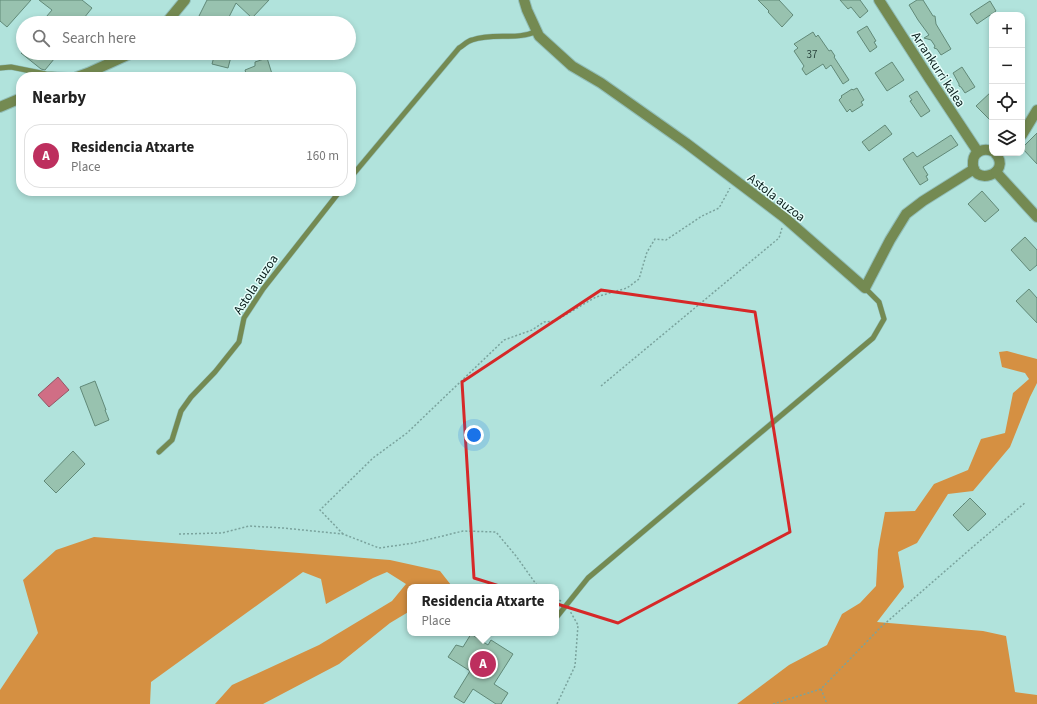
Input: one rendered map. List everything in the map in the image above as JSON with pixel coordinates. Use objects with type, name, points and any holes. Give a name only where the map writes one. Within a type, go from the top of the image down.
[{"type":"street","points":[[172,16],[185,0]]},
{"type":"street","name":"Astola auzoa","points":[[524,0],[539,36],[572,66],[608,88],[686,143],[785,218],[865,288]]},
{"type":"street","name":"Arrankurri kalea","points":[[879,0],[978,152]]},
{"type":"street","points":[[90,72],[117,60]]},
{"type":"street","points":[[0,107],[16,100]]},
{"type":"street","points":[[1025,130],[1037,110]]},
{"type":"street","points":[[989,151],[978,152],[973,158],[972,162],[974,170],[980,175],[984,176],[996,172],[999,164],[998,156]]},
{"type":"street","points":[[865,288],[890,240],[906,214],[923,201],[974,170]]},
{"type":"street","points":[[996,172],[1037,217]]},
{"type":"lane","points":[[356,171],[459,48],[471,40],[487,37],[510,37],[532,34],[537,31]]},
{"type":"lane","points":[[0,68],[11,67],[36,72]]},
{"type":"lane","name":"Astola auzoa","points":[[159,452],[172,440],[181,411],[191,397],[215,372],[239,342],[244,318],[263,289],[336,196]]},
{"type":"lane","points":[[559,614],[588,578],[873,338],[884,319],[879,302],[865,288]]},
{"type":"path","points":[[343,534],[320,510],[373,458],[408,433],[504,340],[532,330],[544,322],[554,321],[596,297],[627,288],[639,279],[647,252],[655,239],[666,240],[702,216],[719,208],[730,189],[732,178]]},
{"type":"path","points":[[601,386],[779,238],[785,218]]},
{"type":"path","points":[[772,704],[821,689],[881,628],[1026,502]]},
{"type":"path","points":[[180,534],[222,533],[249,526],[283,528],[343,534],[379,548],[414,543],[463,531],[496,532],[516,556],[536,584]]},
{"type":"path","points":[[557,704],[575,666],[578,625],[566,605]]},
{"type":"path","points":[[821,689],[827,704]]},
{"type":"highlighted area","points":[[601,290],[755,312],[790,532],[618,623],[474,578],[462,382]]},
{"type":"shaded area","points":[[1007,351],[1037,359],[1037,383],[1010,447],[973,491],[948,494],[917,543],[898,552],[904,587],[877,622],[983,631],[1006,636],[1015,692],[1037,695],[1037,704],[737,704],[789,665],[827,645],[842,614],[860,603],[876,586],[878,550],[885,512],[915,511],[934,484],[968,470],[981,439],[1005,433],[1013,393],[1029,379],[1025,373],[1002,367],[999,352]]},
{"type":"shaded area","points":[[58,377],[69,390],[49,407],[38,395]]},
{"type":"shaded area","points":[[94,537],[390,560],[440,571],[450,584],[407,584],[407,613],[390,623],[339,664],[263,704],[215,704],[232,685],[319,645],[392,601],[406,584],[387,572],[326,604],[321,579],[303,572],[151,682],[150,704],[0,704],[0,690],[38,633],[23,580],[56,550]]},
{"type":"building","points":[[0,0],[31,0],[7,27],[0,21]]},
{"type":"building","points":[[39,0],[82,0],[92,8],[86,16],[47,16],[52,10]]},
{"type":"building","points":[[207,0],[269,0],[254,16],[250,16],[236,3],[230,16],[199,16]]},
{"type":"building","points":[[758,0],[779,0],[793,15],[782,27]]},
{"type":"building","points":[[840,0],[860,0],[868,11],[860,18],[851,7],[848,9]]},
{"type":"building","points":[[917,0],[923,0],[933,16],[935,16],[936,24],[951,49],[941,55],[937,49],[934,48],[935,46],[931,40],[924,38],[929,35],[909,5]]},
{"type":"building","points":[[990,1],[996,11],[989,12],[989,16],[977,24],[970,14]]},
{"type":"building","points":[[867,26],[876,41],[874,42],[877,47],[870,52],[857,32]]},
{"type":"building","points":[[813,32],[816,37],[818,35],[829,51],[831,50],[849,80],[843,84],[831,65],[826,69],[823,64],[806,75],[802,69],[804,66],[794,51],[798,48],[794,44]]},
{"type":"building","points":[[30,60],[53,60],[45,70],[41,69]]},
{"type":"building","points":[[213,60],[230,60],[228,68],[212,64]]},
{"type":"building","points":[[268,60],[271,72],[246,72],[245,70],[255,66],[255,62]]},
{"type":"building","points":[[892,62],[904,80],[887,91],[875,73]]},
{"type":"building","points":[[962,67],[975,87],[965,93],[959,86],[953,73]]},
{"type":"building","points":[[857,88],[864,100],[861,102],[863,105],[852,112],[850,109],[847,112],[839,100],[842,97],[841,96],[852,89]]},
{"type":"building","points":[[917,91],[930,111],[921,117],[910,101],[912,100],[909,96]]},
{"type":"building","points":[[989,94],[989,119],[976,106]]},
{"type":"building","points":[[885,125],[892,134],[869,151],[862,142]]},
{"type":"building","points":[[1037,133],[1037,164],[1025,151],[1025,145]]},
{"type":"building","points":[[951,135],[958,145],[923,167],[928,175],[926,176],[928,180],[920,185],[903,159],[913,152],[917,157]]},
{"type":"building","points":[[982,191],[999,210],[985,222],[968,204]]},
{"type":"building","points":[[1025,237],[1037,250],[1037,265],[1030,271],[1011,250]]},
{"type":"building","points":[[1029,289],[1037,298],[1037,323],[1016,301]]},
{"type":"building","points":[[95,381],[109,420],[95,426],[80,387]]},
{"type":"building","points":[[73,451],[85,464],[56,493],[44,481]]},
{"type":"building","points":[[970,498],[986,514],[968,531],[953,515]]},
{"type":"building","points":[[470,636],[474,636],[488,645],[491,640],[513,654],[494,684],[508,693],[501,704],[496,704],[473,689],[464,703],[454,697],[470,671],[448,657],[456,645],[463,647]]},
{"type":"place","name":"Residencia Atxarte","points":[[483,664]]}]
